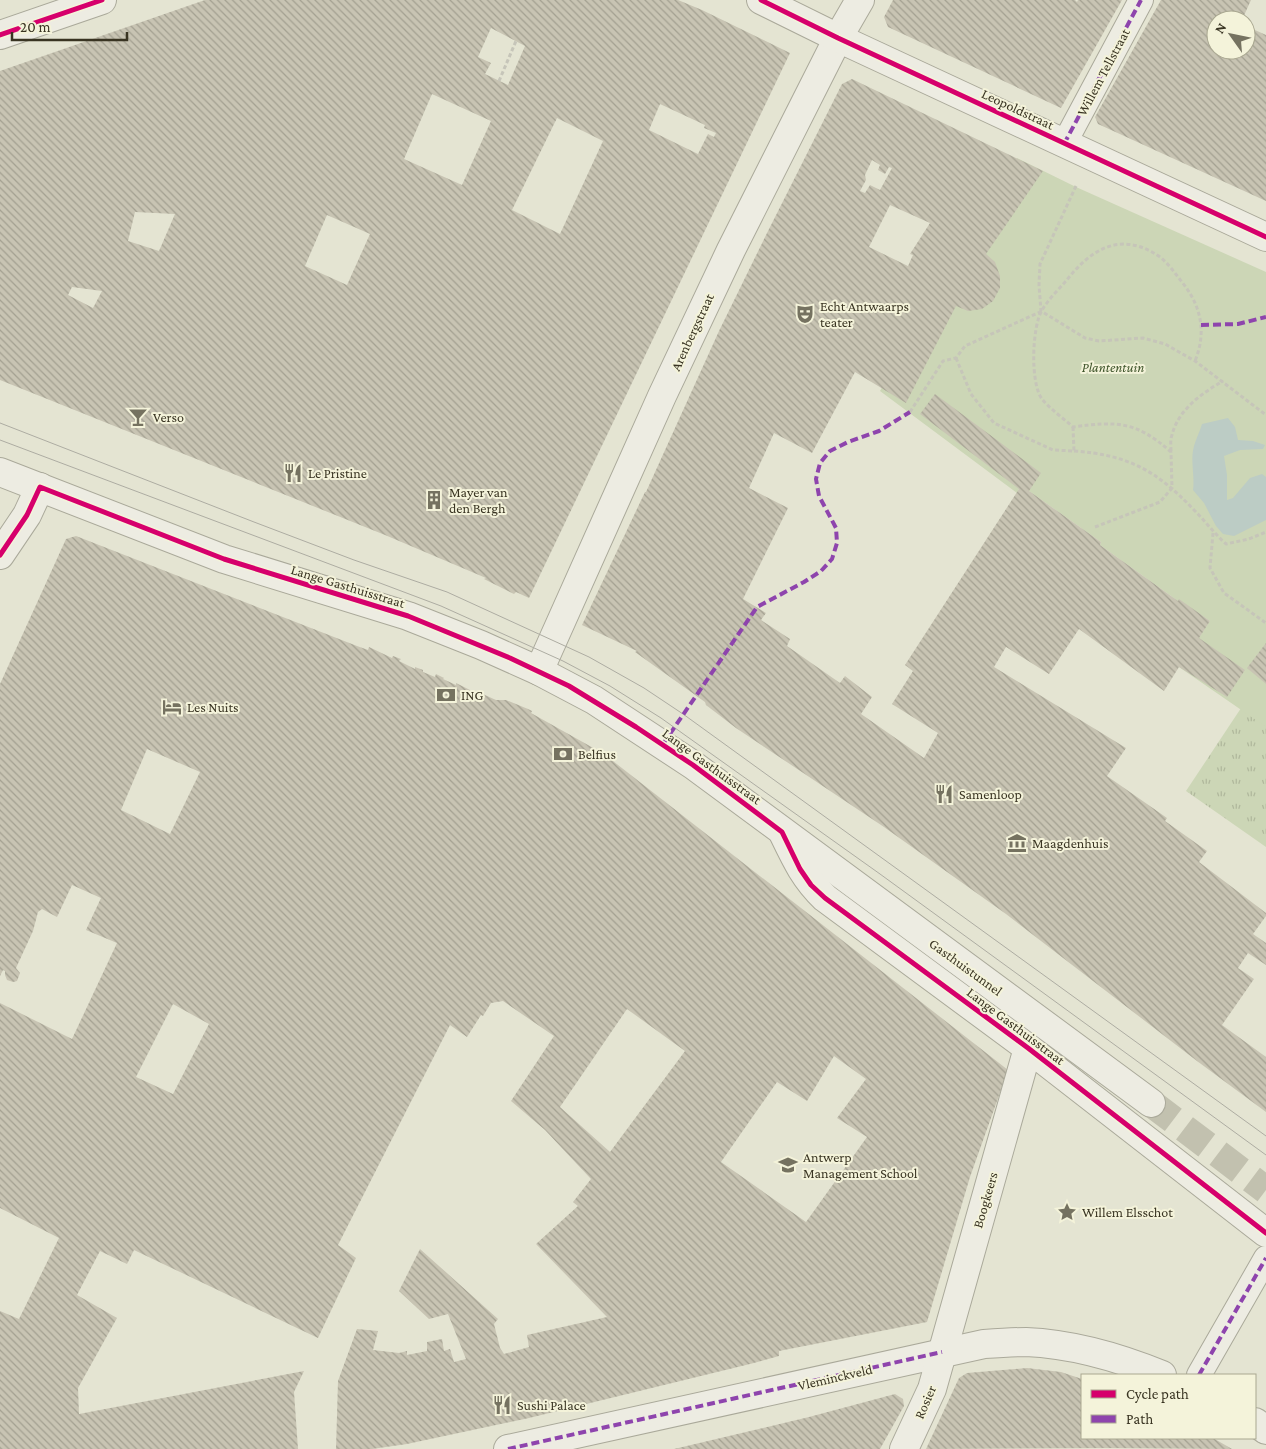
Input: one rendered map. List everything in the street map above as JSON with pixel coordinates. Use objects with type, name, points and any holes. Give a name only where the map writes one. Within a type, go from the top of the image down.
[{"type":"street","points":[[0,35],[102,0]]},
{"type":"street","name":"Leopoldstraat","points":[[761,0],[838,38],[1266,237]]},
{"type":"street","name":"Arenbergstraat","points":[[539,670],[658,405],[731,250],[838,38],[860,0]]},
{"type":"street","name":"Willem Tellstraat","points":[[1064,144],[1141,0]]},
{"type":"street","name":"Lange Gasthuisstraat","points":[[0,472],[224,559],[408,616],[539,670],[594,700],[694,765],[782,832],[811,885],[825,898],[1028,1048],[1266,1233]]},
{"type":"street","points":[[0,555],[27,516],[40,487]]},
{"type":"street","name":"Gasthuistunnel","points":[[782,832],[1151,1103]]},
{"type":"street","name":"Boogkeers","points":[[942,1352],[1028,1048]]},
{"type":"street","points":[[1200,1374],[1266,1258]]},
{"type":"street","name":"Vleminckveld","points":[[508,1449],[984,1344],[1026,1342],[1077,1347],[1125,1360],[1160,1374]]},
{"type":"street","name":"Rosier","points":[[904,1449],[932,1389],[942,1352]]},
{"type":"path","points":[[498,81],[516,41]]},
{"type":"path","points":[[1074,452],[1073,427],[1041,398],[1034,368],[1034,340],[1041,312],[1040,264],[1091,156]]},
{"type":"path","points":[[910,412],[943,361],[956,358],[965,346],[1041,312],[1085,259],[1096,252],[1119,244],[1139,248],[1160,257],[1190,293],[1203,332],[1200,348],[1195,360]]},
{"type":"path","points":[[1041,312],[1085,338],[1099,341],[1143,338],[1165,344],[1195,360],[1266,415]]},
{"type":"path","points":[[956,358],[971,394],[994,423],[1053,450],[1095,453],[1139,465],[1156,475],[1172,488],[1196,512],[1213,533],[1226,544],[1249,539],[1266,532]]},
{"type":"path","points":[[1095,527],[1160,502],[1172,488],[1172,435],[1177,422],[1188,407],[1205,392],[1222,381]]},
{"type":"path","points":[[1073,427],[1106,422],[1131,426],[1156,438],[1171,452]]},
{"type":"path","points":[[1213,533],[1210,568],[1219,584],[1224,592],[1266,623]]},
{"type":"green space","name":"Plantentuin","points":[[1017,158],[1076,187],[1266,272],[1266,727],[1179,667],[1210,621],[1178,601],[1100,545],[1101,542],[1029,491],[1026,494],[1019,489],[1017,493],[880,391],[962,239]]},
{"type":"green space","points":[[1257,684],[1266,690],[1266,847],[1186,791]]},
{"type":"shaded area","points":[[1228,418],[1235,427],[1238,440],[1253,441],[1265,445],[1263,449],[1240,450],[1224,456],[1227,475],[1227,500],[1233,498],[1250,478],[1262,474],[1266,477],[1266,520],[1234,536],[1223,534],[1216,526],[1204,503],[1193,490],[1193,451],[1202,424]]},
{"type":"building","points":[[205,0],[678,0],[790,53],[529,598],[516,592],[514,594],[484,579],[486,578],[385,535],[0,380],[0,71]],"holes":[[[491,28],[525,46],[508,85],[485,74],[491,63],[478,57]],[[432,94],[491,121],[462,185],[404,159]],[[660,104],[705,125],[704,128],[716,133],[714,137],[708,134],[698,154],[649,130]],[[557,118],[603,141],[560,234],[512,210]],[[135,212],[175,214],[159,251],[128,241]],[[327,215],[370,234],[347,285],[305,266]],[[72,287],[102,291],[93,308],[68,295]]]},
{"type":"building","points":[[893,0],[1075,0],[1077,2],[1078,0],[1122,0],[1061,108],[888,27],[884,17]]},
{"type":"building","points":[[1161,0],[1251,0],[1246,10],[1206,10],[1206,60],[1256,60],[1256,30],[1266,35],[1266,201],[1098,124],[1095,117]]},
{"type":"building","points":[[852,79],[1043,171],[986,254],[995,262],[1000,276],[1000,288],[993,301],[982,309],[968,311],[956,306],[906,403],[855,372],[812,453],[774,433],[749,488],[788,508],[743,599],[766,613],[761,620],[790,639],[787,646],[840,683],[845,676],[872,697],[861,714],[924,758],[938,733],[892,704],[913,671],[905,665],[1019,489],[920,414],[935,394],[1041,473],[1029,491],[1101,542],[1100,545],[1178,601],[1179,599],[1210,621],[1199,638],[1245,670],[1227,697],[1179,667],[1164,691],[1079,629],[1049,674],[1006,647],[994,667],[1126,748],[1107,776],[1167,818],[1165,821],[1207,851],[1199,862],[1266,913],[1266,916],[1253,934],[1266,943],[1266,965],[1248,953],[1238,968],[1254,979],[1222,1025],[1266,1057],[1266,1112],[1006,914],[884,827],[736,728],[706,705],[705,702],[635,652],[637,651],[582,625],[646,492],[719,331],[842,84]],"holes":[[[872,160],[880,165],[878,170],[885,174],[889,167],[892,168],[880,190],[870,185],[865,193],[860,191],[866,180],[865,175]],[[890,205],[930,223],[910,254],[913,255],[908,266],[869,247]]]},
{"type":"building","points":[[76,536],[357,646],[368,650],[369,647],[392,658],[393,656],[401,659],[399,661],[415,669],[415,667],[423,670],[423,672],[435,677],[436,674],[443,679],[476,693],[476,691],[496,700],[506,700],[532,711],[531,713],[604,754],[1008,1070],[970,1177],[927,1322],[779,1351],[779,1356],[750,1364],[529,1418],[407,1444],[372,1449],[336,1449],[338,1381],[357,1329],[378,1331],[373,1350],[399,1353],[407,1351],[407,1355],[427,1351],[427,1342],[442,1339],[444,1351],[450,1349],[454,1362],[466,1359],[448,1314],[429,1319],[399,1291],[420,1249],[498,1319],[494,1324],[500,1348],[504,1354],[529,1347],[527,1335],[607,1317],[536,1244],[578,1206],[573,1202],[591,1179],[545,1130],[511,1101],[554,1036],[503,1001],[491,1003],[467,1037],[450,1025],[338,1245],[356,1258],[318,1338],[134,1250],[127,1264],[100,1251],[77,1295],[117,1318],[78,1388],[79,1414],[304,1371],[294,1392],[298,1449],[0,1449],[0,1311],[19,1319],[59,1238],[0,1208],[0,1003],[72,1039],[117,943],[86,930],[101,898],[72,885],[57,917],[42,909],[38,912],[33,931],[16,968],[20,973],[17,981],[7,980],[3,970],[0,976],[0,684],[66,539]],"holes":[[[147,749],[200,772],[170,834],[121,810]],[[173,1004],[209,1024],[173,1094],[136,1077]],[[627,1009],[685,1051],[610,1152],[560,1107]],[[834,1056],[866,1079],[837,1118],[867,1137],[806,1222],[721,1162],[777,1082],[807,1101]]]},
{"type":"building","points":[[1266,643],[1266,684],[1247,668]]},
{"type":"building","points":[[1027,1368],[1061,1372],[1081,1379],[1081,1439],[1215,1439],[1232,1449],[926,1449],[959,1378],[967,1373]]},
{"type":"building","points":[[895,1394],[903,1399],[904,1406],[880,1449],[674,1449],[809,1417]]},
{"type":"tunnel","points":[[1151,1103],[1266,1190]]},
{"type":"tram line","points":[[0,423],[354,560],[447,592],[589,657],[644,688],[683,714],[1266,1136]]},
{"type":"tram line","points":[[0,440],[441,606],[563,661],[610,686],[661,718],[880,874],[1266,1155]]},
{"type":"marked path","points":[[1064,144],[1141,0]]},
{"type":"marked path","points":[[1201,325],[1238,324],[1266,317]]},
{"type":"marked path","points":[[663,744],[757,607],[804,582],[821,571],[832,559],[837,543],[836,528],[819,496],[816,479],[820,463],[830,451],[848,442],[879,431],[910,412]]},
{"type":"marked path","points":[[1200,1374],[1266,1258]]},
{"type":"marked path","points":[[508,1449],[942,1352]]},
{"type":"cycle path","points":[[0,35],[102,0]]},
{"type":"cycle path","points":[[761,0],[838,38],[1266,237]]},
{"type":"cycle path","points":[[0,555],[27,515],[40,487],[224,559],[408,616],[510,658],[569,686],[693,765],[782,832],[800,869],[811,885],[825,898],[1028,1048],[1266,1233]]},
{"type":"place","name":"Echt Antwaarps teater","points":[[805,314]]},
{"type":"place","name":"Verso","points":[[138,417]]},
{"type":"place","name":"Le Pristine","points":[[293,473]]},
{"type":"place","name":"Mayer van den Bergh","points":[[434,500]]},
{"type":"place","name":"ING","points":[[446,695]]},
{"type":"place","name":"Les Nuits","points":[[172,707]]},
{"type":"place","name":"Belfius","points":[[563,754]]},
{"type":"place","name":"Samenloop","points":[[944,794]]},
{"type":"place","name":"Maagdenhuis","points":[[1017,843]]},
{"type":"place","name":"Antwerp Management School","points":[[788,1165]]},
{"type":"place","name":"Willem Elsschot","points":[[1067,1212]]},
{"type":"place","name":"Sushi Palace","points":[[502,1405]]}]
